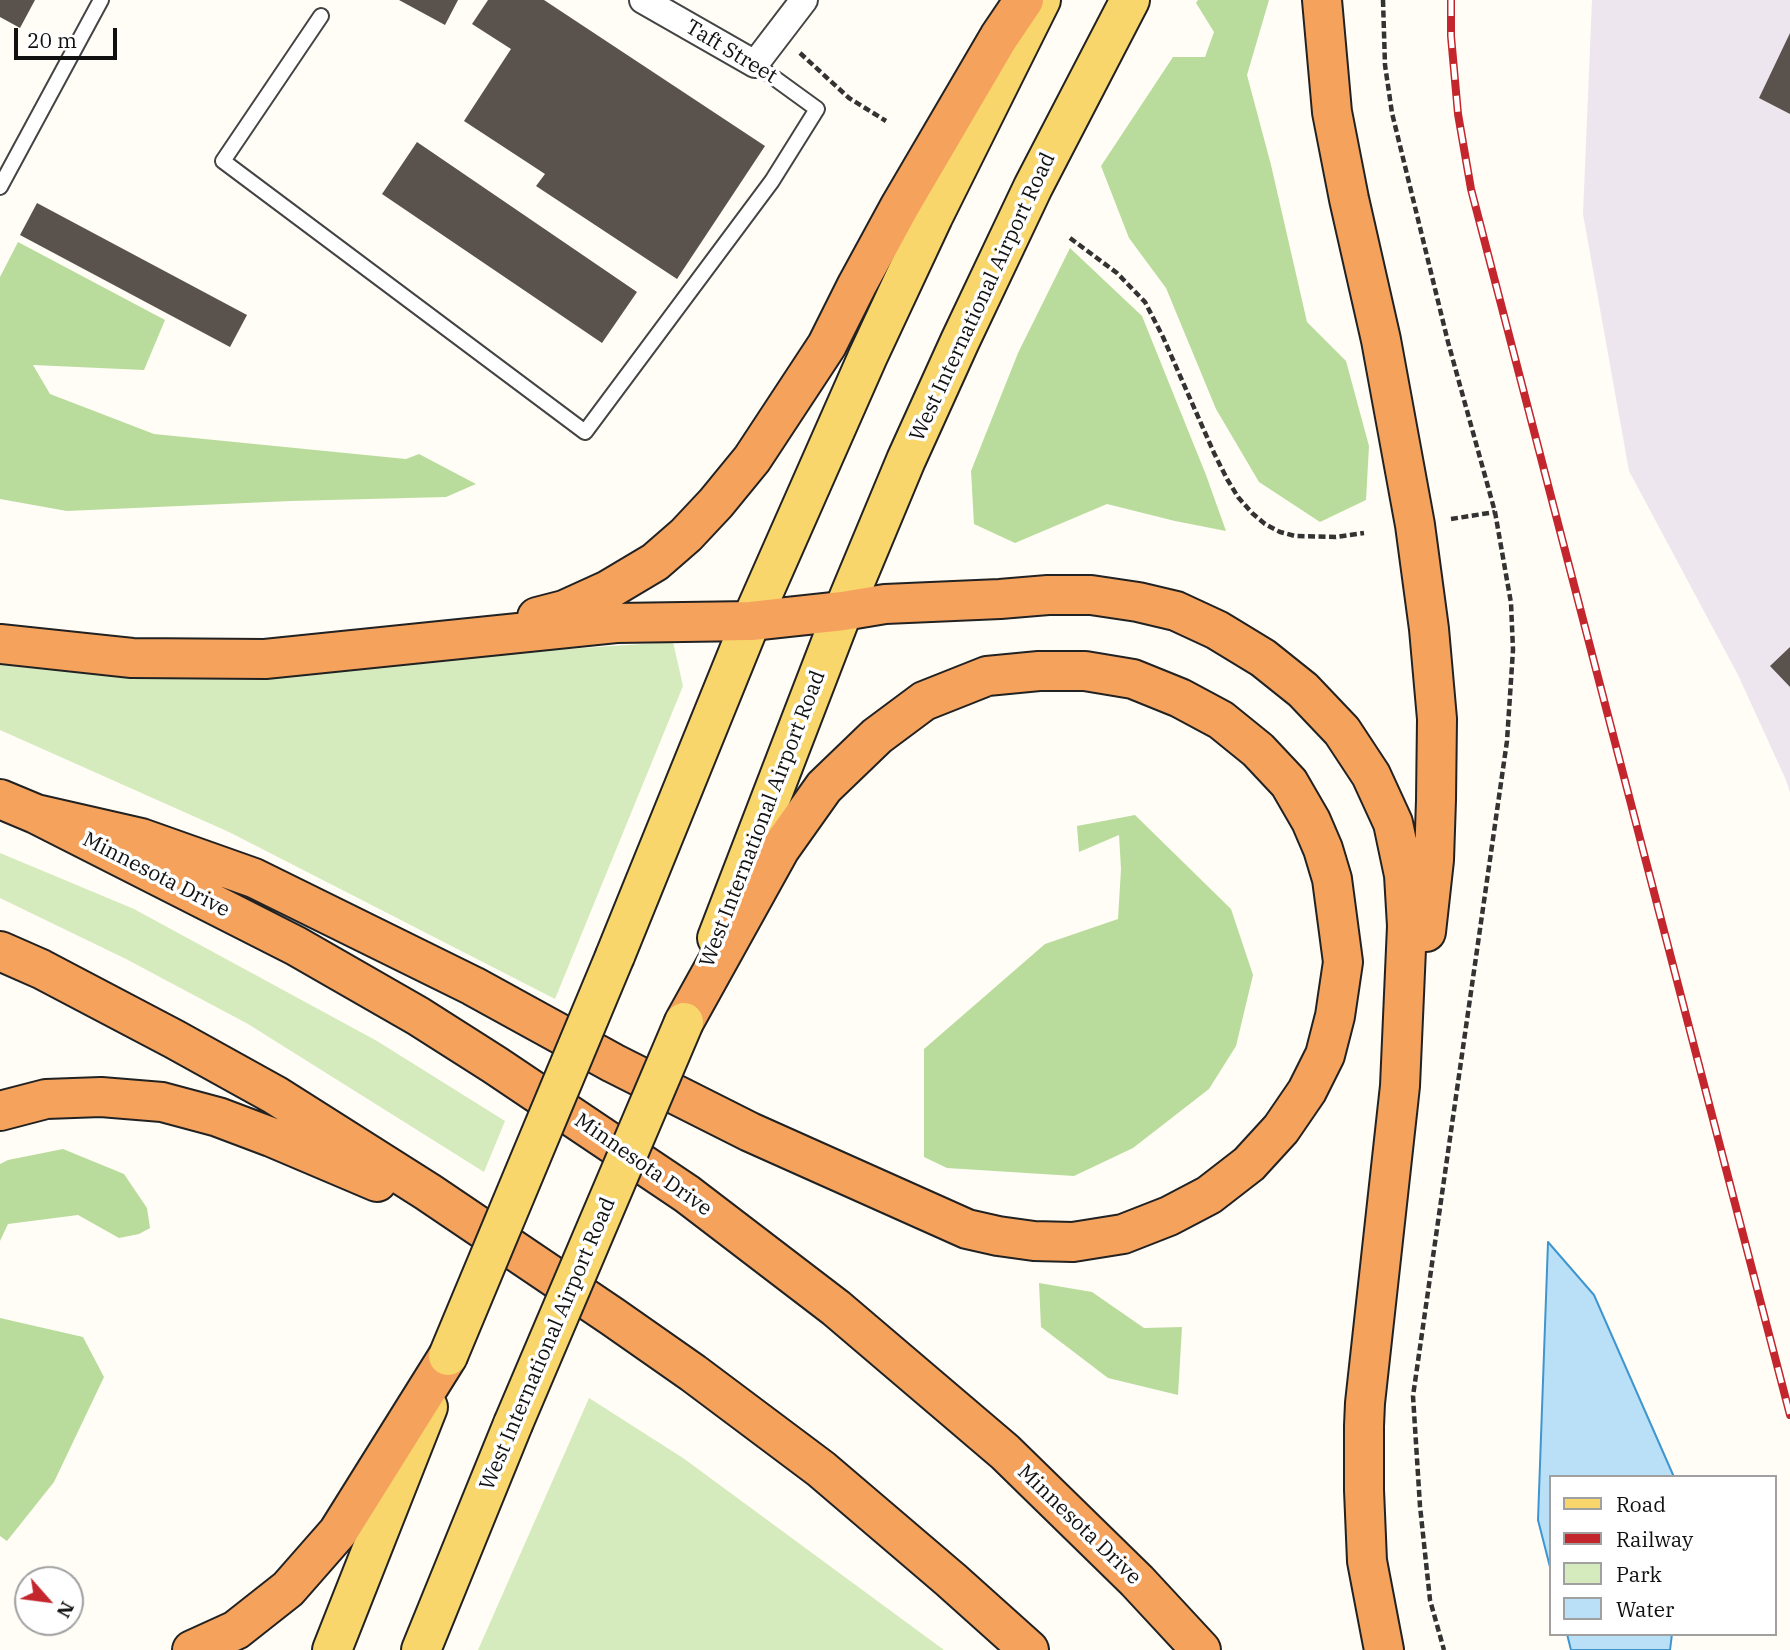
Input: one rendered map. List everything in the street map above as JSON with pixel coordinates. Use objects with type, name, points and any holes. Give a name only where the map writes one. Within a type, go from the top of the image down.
[{"type":"highway","points":[[446,641],[564,610],[608,590],[655,562],[686,535],[716,503],[752,459],[827,345],[857,285],[947,123],[1024,0]]},
{"type":"highway","points":[[1322,0],[1332,112],[1381,340],[1415,525],[1429,629],[1437,719],[1434,860],[1416,1006],[1400,1086]]},
{"type":"highway","points":[[0,644],[132,658],[265,659],[616,624],[751,621],[885,604],[1091,595],[1176,611],[1217,630],[1263,658],[1303,690],[1342,731],[1371,775],[1393,823],[1404,876],[1407,926],[1400,1086],[1364,1426],[1367,1561],[1384,1650]]},
{"type":"highway","points":[[36,814],[141,838],[254,878],[473,986],[613,1063],[750,1132],[967,1229],[1034,1241],[1073,1242],[1123,1234],[1170,1216],[1209,1195],[1249,1164],[1281,1129],[1307,1091],[1325,1055],[1335,1016],[1343,962],[1332,879],[1311,821],[1289,783],[1258,750],[1221,720],[1181,698],[1133,678],[1085,671],[1039,671],[987,676],[924,701],[877,736],[824,787],[780,849],[684,1022]]},
{"type":"highway","name":"Minnesota Drive","points":[[0,799],[36,814],[296,946],[418,1016],[687,1194],[836,1308],[1005,1452],[1137,1581],[1201,1650]]},
{"type":"highway","points":[[0,951],[65,982],[275,1095],[428,1192],[614,1317],[821,1469],[1029,1650]]},
{"type":"highway","points":[[0,1111],[46,1099],[101,1097],[162,1102],[218,1117],[271,1137],[478,1226]]},
{"type":"highway","points":[[192,1650],[236,1630],[288,1589],[338,1532],[448,1356]]},
{"type":"main road","points":[[332,1650],[448,1356],[751,621],[880,330],[1041,0]]},
{"type":"main road","name":"West International Airport Road","points":[[421,1650],[513,1424],[684,1022],[843,611],[906,460],[1033,187],[1130,0]]},
{"type":"street","name":"Taft Street","points":[[643,0],[755,64]]},
{"type":"street","points":[[755,64],[804,0]]},
{"type":"lane","points":[[0,187],[102,0]]},
{"type":"lane","name":"Taft Street","points":[[321,16],[223,161],[585,432],[772,181],[817,109],[755,64]]},
{"type":"path","points":[[1383,0],[1385,65],[1392,113],[1448,342],[1495,512],[1511,603],[1513,650],[1507,741],[1413,1396],[1420,1506],[1430,1600],[1444,1650]]},
{"type":"path","points":[[779,33],[849,98],[886,121]]},
{"type":"path","points":[[1070,237],[1117,273],[1144,302],[1163,337],[1227,480],[1252,513],[1273,528],[1295,536],[1336,537],[1364,533]]},
{"type":"path","points":[[1442,521],[1495,512]]},
{"type":"shaded area","points":[[1592,0],[1790,0],[1790,793],[1738,675],[1629,471],[1583,214]]},
{"type":"green space","points":[[1198,0],[1269,0],[1247,75],[1307,322],[1346,361],[1369,446],[1366,500],[1320,522],[1259,482],[1216,409],[1166,288],[1129,238],[1101,166],[1173,57],[1205,57],[1214,32],[1196,3]]},
{"type":"green space","points":[[18,242],[165,320],[144,370],[33,365],[50,394],[154,434],[406,459],[419,454],[476,484],[446,497],[67,511],[0,499],[0,277]]},
{"type":"green space","points":[[1070,248],[1142,316],[1226,531],[1107,504],[1015,543],[974,524],[971,471],[1018,353]]},
{"type":"green space","points":[[673,642],[683,686],[555,999],[229,832],[0,730],[0,657],[220,672]]},
{"type":"green space","points":[[1135,815],[1231,909],[1253,975],[1236,1046],[1209,1089],[1133,1148],[1074,1176],[947,1168],[924,1157],[924,1049],[1045,944],[1118,919],[1121,869],[1119,835],[1079,852],[1077,826]]},
{"type":"green space","points":[[0,853],[134,909],[377,1041],[505,1121],[484,1172],[248,1024],[126,959],[0,898]]},
{"type":"green space","points":[[63,1149],[124,1174],[147,1208],[150,1228],[139,1234],[119,1238],[78,1215],[8,1224],[0,1241],[0,1164]]},
{"type":"green space","points":[[1039,1283],[1092,1292],[1144,1328],[1182,1327],[1178,1395],[1108,1378],[1041,1327]]},
{"type":"green space","points":[[0,1318],[83,1337],[104,1377],[54,1482],[7,1541],[0,1536]]},
{"type":"green space","points":[[589,1398],[683,1458],[944,1650],[478,1650]]},
{"type":"water","points":[[1548,1242],[1594,1295],[1673,1475],[1548,1475],[1548,1559],[1538,1520]]},
{"type":"water","points":[[1568,1636],[1672,1636],[1670,1650],[1571,1650]]},
{"type":"building","points":[[0,0],[35,0],[20,28],[0,17]]},
{"type":"building","points":[[399,0],[458,0],[445,25]]},
{"type":"building","points":[[488,0],[544,0],[765,146],[677,279],[536,186],[545,174],[464,121],[511,49],[472,24]]},
{"type":"building","points":[[1790,33],[1790,114],[1759,98]]},
{"type":"building","points":[[417,142],[637,292],[602,343],[382,194]]},
{"type":"building","points":[[37,203],[247,315],[230,347],[20,235]]},
{"type":"building","points":[[1790,647],[1790,687],[1770,666]]},
{"type":"railway","points":[[1451,0],[1451,36],[1458,114],[1471,189],[1790,1415]]}]
